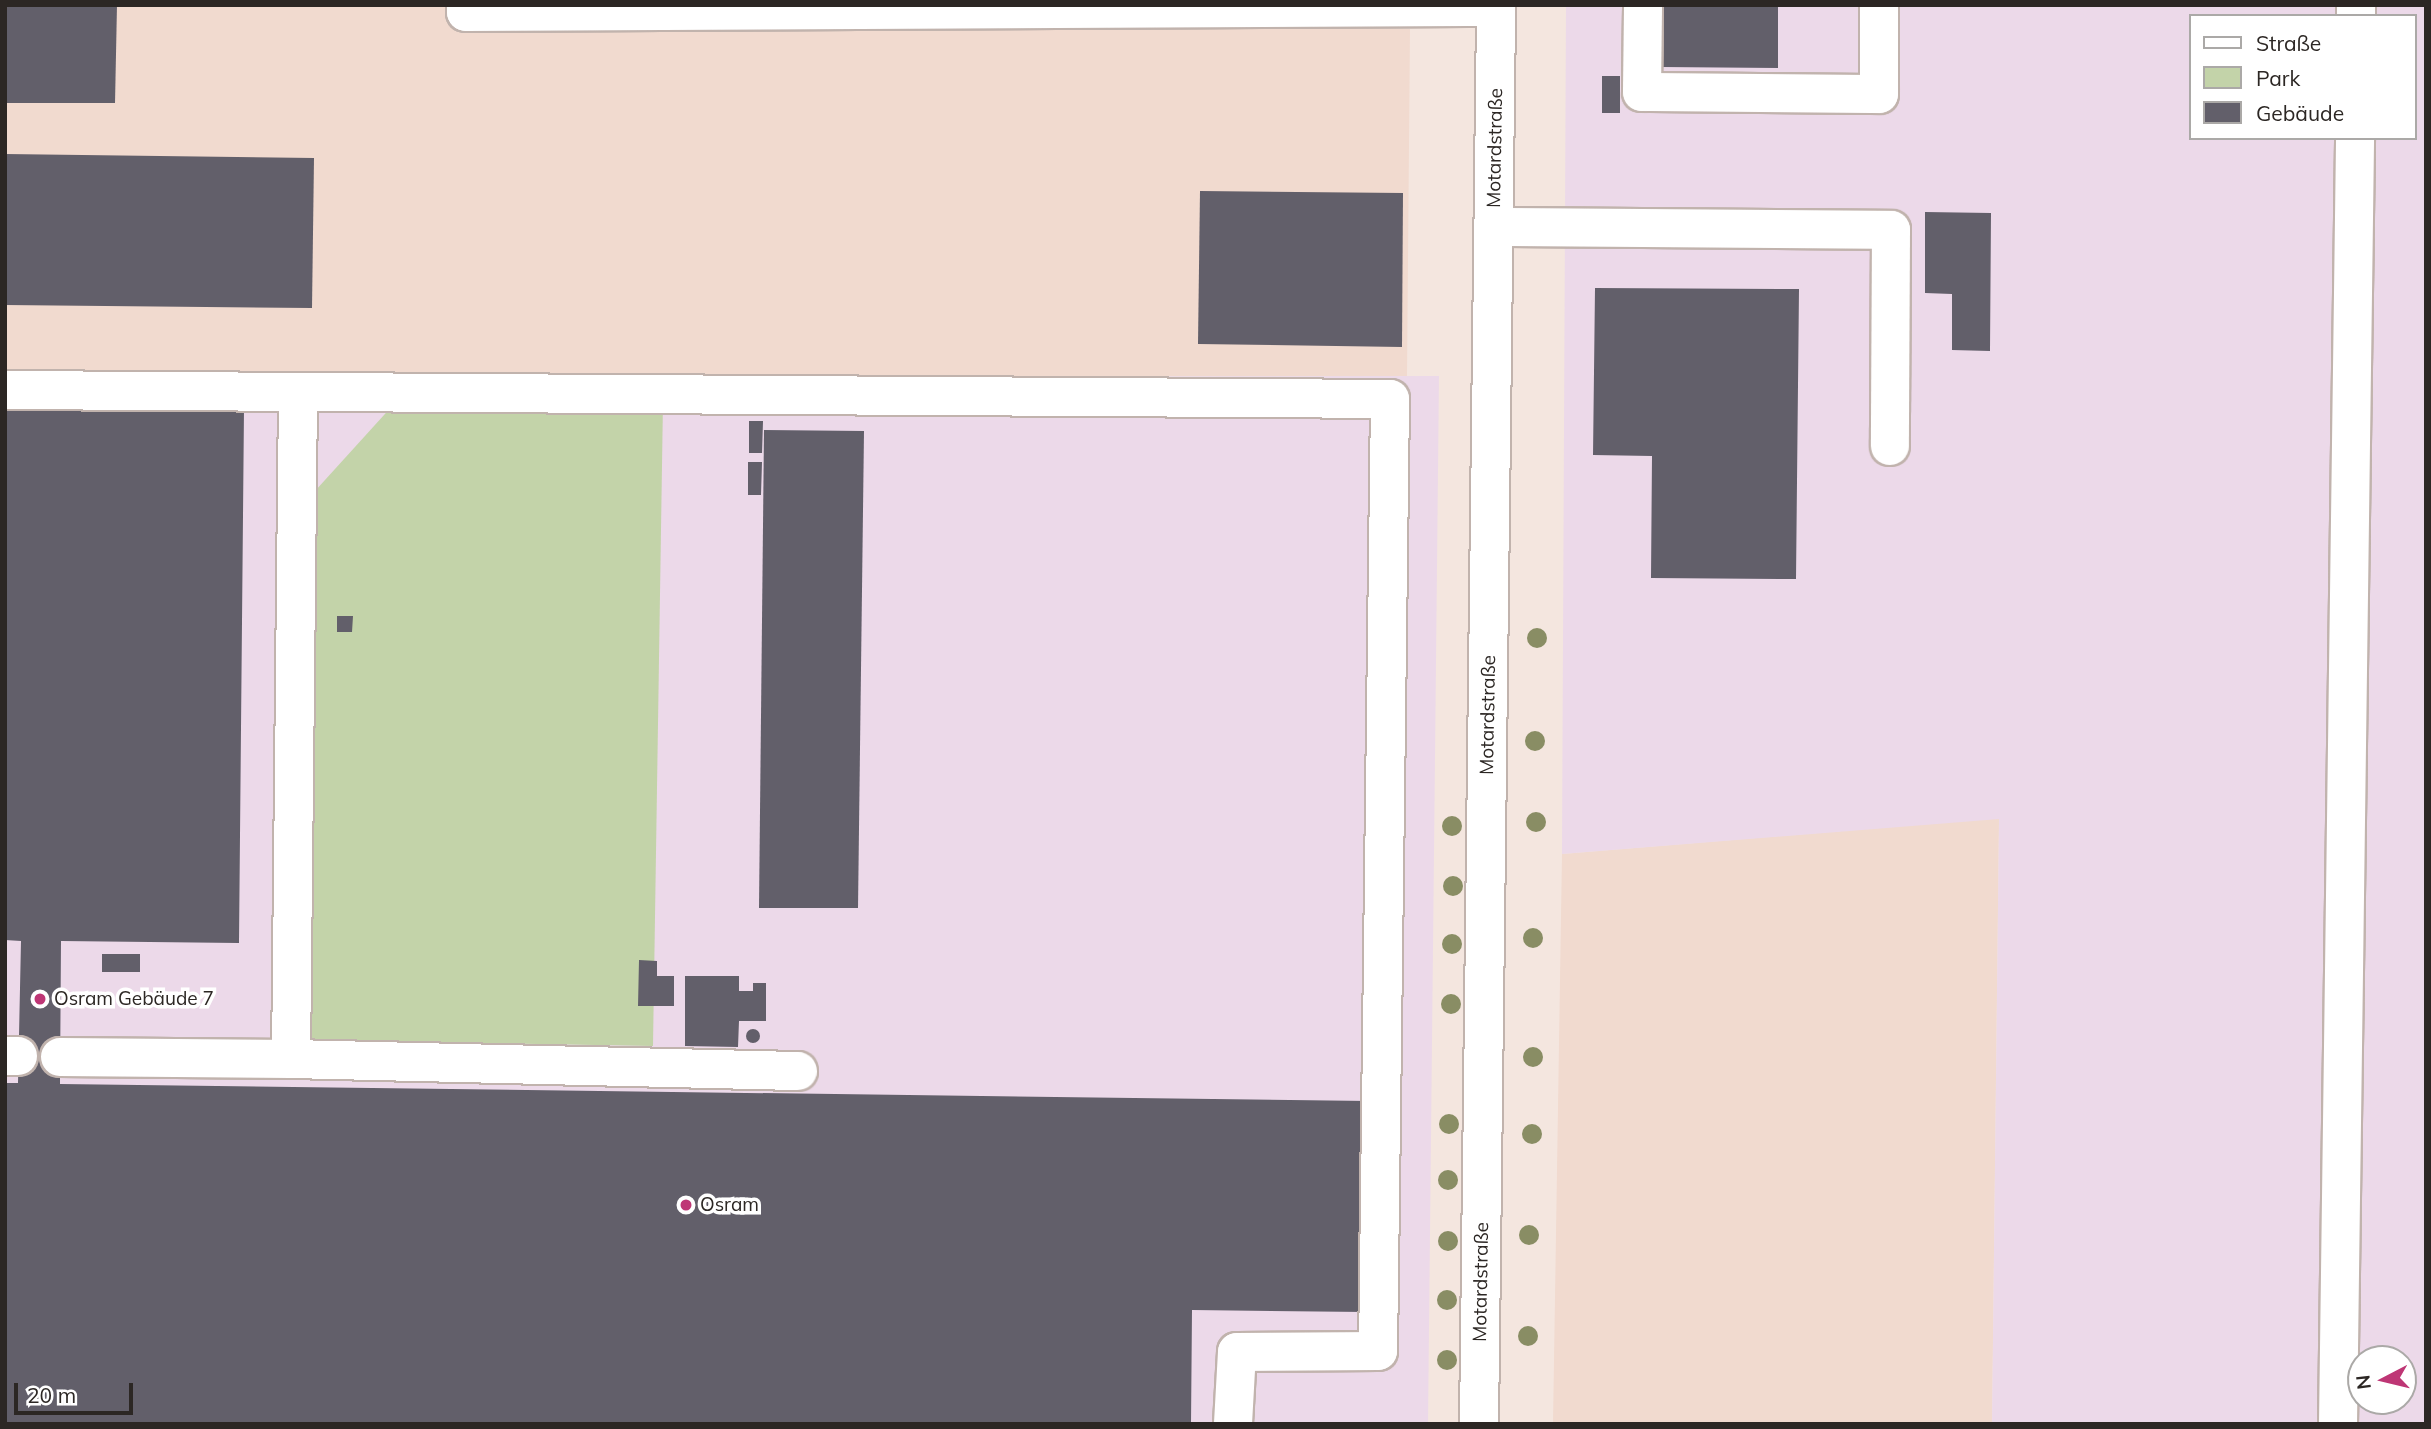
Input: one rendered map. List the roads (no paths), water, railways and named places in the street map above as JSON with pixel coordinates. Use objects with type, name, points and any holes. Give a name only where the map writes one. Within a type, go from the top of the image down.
[{"type":"street","points":[[1643,8],[1642,92],[1878,94],[1879,5]]},
{"type":"street","name":"Motardstraße","points":[[466,9],[1496,6],[1479,1424]]},
{"type":"street","points":[[2337,1424],[2355,140]]},
{"type":"street","points":[[1494,227],[1891,230],[1890,446]]},
{"type":"street","points":[[5,390],[1390,399],[1378,1351],[1237,1352],[1233,1424]]},
{"type":"street","points":[[291,1059],[299,393]]},
{"type":"street","points":[[60,1057],[291,1059],[798,1071]]},
{"type":"place","name":"Osram Gebäude 7","points":[[40,999]]},
{"type":"place","name":"Osram","points":[[686,1205]]}]
